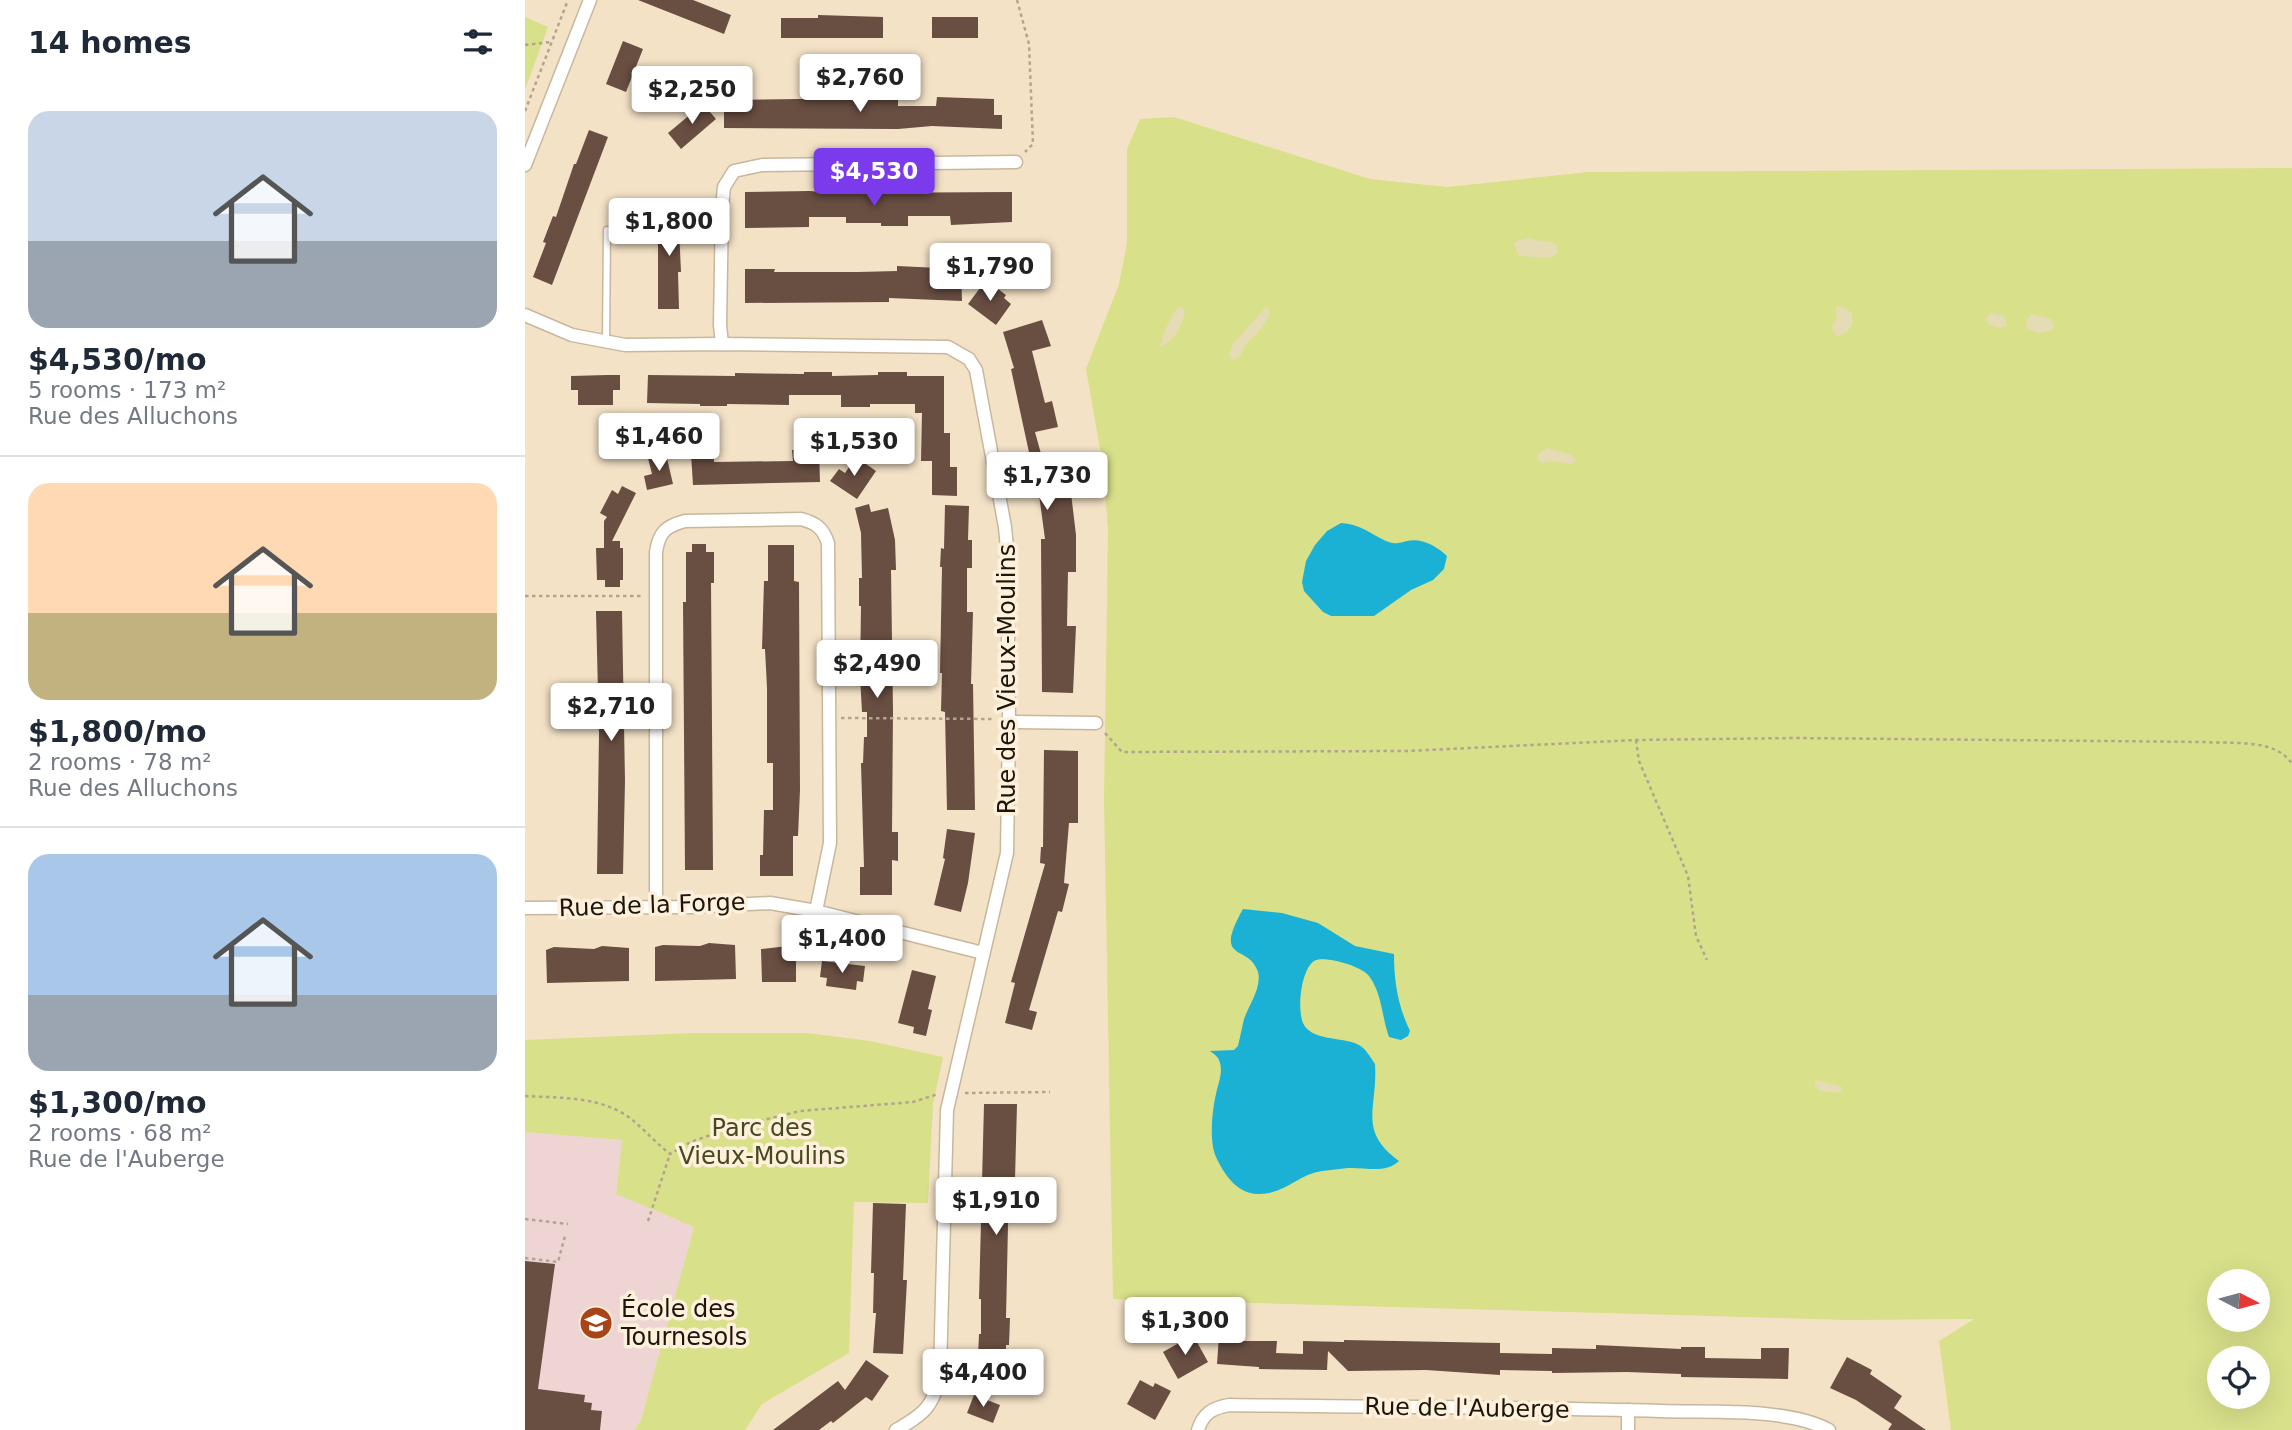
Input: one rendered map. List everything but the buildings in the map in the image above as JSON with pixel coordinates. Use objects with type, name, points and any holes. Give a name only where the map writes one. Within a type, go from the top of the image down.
[{"type":"street","points":[[525,165],[590,0]]},
{"type":"street","points":[[722,344],[722,207],[724,187],[734,171],[762,166],[1016,162]]},
{"type":"street","name":"Rue des Vieux-Moulins","points":[[525,315],[572,335],[625,345],[948,347],[969,359],[976,370],[1005,527],[1009,722],[1007,853],[950,1094],[946,1141],[940,1371],[937,1388],[933,1400],[924,1412],[896,1430]]},
{"type":"street","points":[[656,906],[658,540],[663,530],[672,524],[685,521],[801,519],[814,522],[824,531],[828,543],[830,843],[816,911]]},
{"type":"street","points":[[1009,722],[1096,723]]},
{"type":"street","name":"Rue de la Forge","points":[[525,908],[690,907],[753,902],[790,905],[983,953]]},
{"type":"street","name":"Rue de l'Auberge","points":[[1198,1430],[1206,1414],[1218,1407],[1229,1405],[1628,1410],[1769,1415],[1809,1421],[1829,1430]]},
{"type":"street","points":[[1628,1410],[1628,1430]]},
{"type":"lane","points":[[606,343],[607,230]]},
{"type":"path","points":[[525,111],[568,0]]},
{"type":"path","points":[[1016,162],[1033,144],[1030,44],[1017,0]]},
{"type":"path","points":[[525,45],[551,42]]},
{"type":"path","points":[[525,596],[656,596]]},
{"type":"path","points":[[831,718],[992,719],[1009,722]]},
{"type":"path","points":[[1096,723],[1122,751],[1407,751],[1636,740],[1796,738],[2204,742],[2265,746],[2292,764]]},
{"type":"path","points":[[1636,740],[1639,761],[1688,876],[1696,936],[1707,960]]},
{"type":"path","points":[[647,1221],[670,1154],[691,1142],[727,1129],[800,1111],[913,1102],[931,1095],[1050,1092]]},
{"type":"path","points":[[525,1096],[584,1099],[609,1107],[630,1118],[670,1154]]},
{"type":"path","points":[[525,1219],[568,1224]]},
{"type":"path","points":[[525,1258],[558,1262],[565,1237]]},
{"type":"shaded area","name":"École des Tournesols","points":[[525,1132],[622,1140],[616,1194],[694,1227],[641,1420],[634,1430],[525,1430]]},
{"type":"green space","points":[[525,17],[548,27],[525,90]]},
{"type":"green space","points":[[1174,117],[1370,179],[1447,187],[1589,172],[2292,168],[2292,1430],[1951,1430],[1939,1341],[1974,1319],[1847,1320],[1113,1299],[1104,799],[1108,530],[1103,466],[1086,369],[1119,284],[1127,243],[1127,149],[1140,119]]},
{"type":"green space","name":"Parc des Vieux-Moulins","points":[[692,1033],[807,1033],[870,1041],[943,1057],[933,1104],[928,1203],[854,1202],[849,1353],[762,1404],[745,1430],[634,1430],[641,1420],[694,1227],[616,1194],[622,1140],[525,1132],[525,1040]]},
{"type":"sand","points":[[1528,238],[1554,243],[1558,252],[1551,258],[1519,256],[1514,244]]},
{"type":"sand","points":[[1841,306],[1851,312],[1853,320],[1847,332],[1839,336],[1835,335],[1832,327],[1837,317],[1836,307]]},
{"type":"sand","points":[[1178,307],[1185,311],[1180,328],[1170,341],[1160,347],[1167,326]]},
{"type":"sand","points":[[1266,307],[1270,311],[1265,324],[1241,355],[1233,360],[1229,353],[1233,344]]},
{"type":"sand","points":[[1991,313],[2004,316],[2007,326],[2000,328],[1989,325],[1986,318]]},
{"type":"sand","points":[[2031,314],[2051,319],[2054,326],[2051,331],[2040,333],[2028,330],[2026,322]]},
{"type":"sand","points":[[1547,448],[1572,455],[1576,461],[1571,464],[1554,461],[1541,463],[1537,458],[1538,454]]},
{"type":"sand","points":[[1815,1080],[1841,1086],[1842,1093],[1820,1091],[1815,1086]]},
{"type":"water","points":[[1341,523],[1360,527],[1392,543],[1413,540],[1429,544],[1447,556],[1444,569],[1433,580],[1411,590],[1374,616],[1331,616],[1323,612],[1304,591],[1302,582],[1306,561],[1315,545],[1327,531]]},
{"type":"water","points":[[1243,909],[1282,913],[1318,923],[1355,946],[1394,954],[1397,994],[1410,1031],[1408,1036],[1401,1040],[1389,1037],[1379,998],[1369,976],[1342,962],[1325,959],[1314,961],[1303,981],[1300,1009],[1307,1029],[1320,1036],[1357,1044],[1375,1064],[1372,1118],[1374,1129],[1386,1150],[1399,1161],[1394,1165],[1381,1169],[1348,1168],[1322,1171],[1275,1191],[1258,1194],[1238,1187],[1223,1170],[1214,1151],[1212,1135],[1213,1109],[1221,1067],[1217,1057],[1210,1051],[1234,1050],[1238,1046],[1244,1019],[1258,984],[1258,972],[1253,963],[1232,945],[1234,926]]},
{"type":"place","name":"École des Tournesols","points":[[596,1323]]}]
